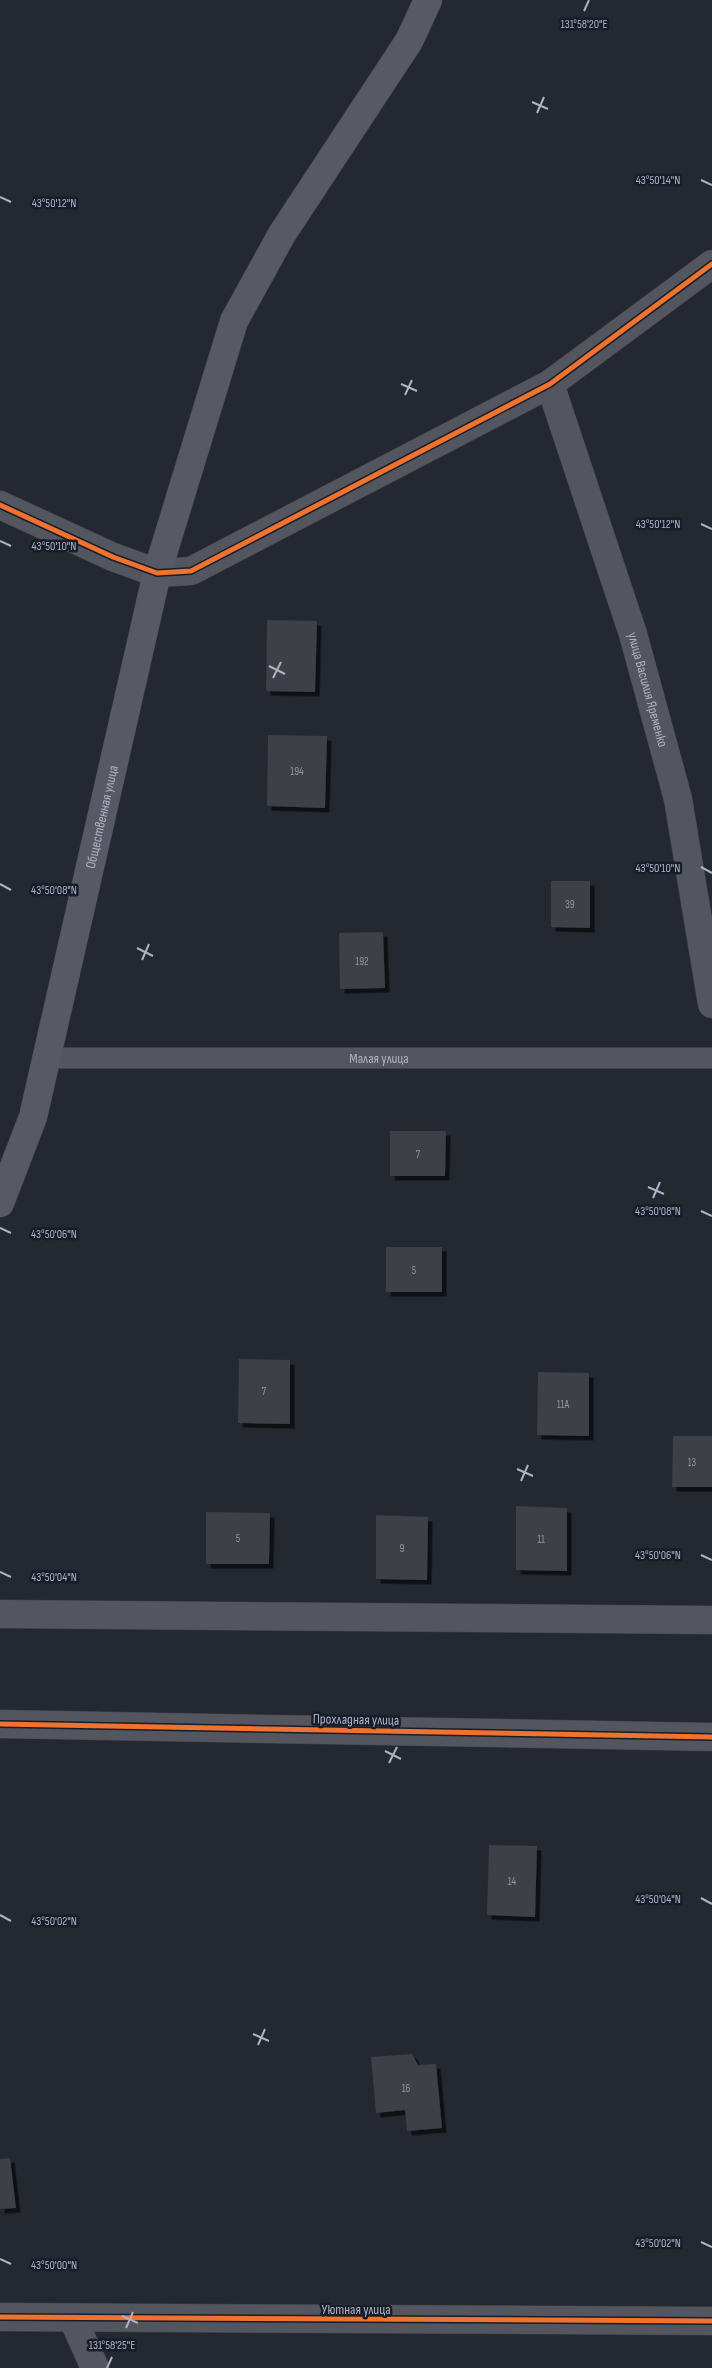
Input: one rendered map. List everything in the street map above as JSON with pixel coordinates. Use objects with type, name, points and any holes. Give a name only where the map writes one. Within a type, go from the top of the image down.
[{"type":"main road","name":"Общественная улица","points":[[0,1203],[33,1117],[45,1058],[158,573],[234,322],[282,234],[409,40],[428,0]]},
{"type":"street","points":[[0,505],[113,557],[158,573],[191,571],[550,384],[712,264]]},
{"type":"street","name":"улица Василия Яременко","points":[[550,384],[633,634],[678,800],[712,1004]]},
{"type":"street","points":[[0,1614],[712,1620]]},
{"type":"street","name":"Прохладная улица","points":[[0,1724],[712,1736]]},
{"type":"street","name":"Уютная улица","points":[[0,2317],[73,2319],[712,2321]]},
{"type":"street","points":[[73,2319],[95,2368]]},
{"type":"lane","name":"Малая улица","points":[[45,1058],[712,1058]]},
{"type":"building","points":[[267,620],[317,621],[315,692],[266,691]]},
{"type":"building","points":[[268,735],[327,736],[325,808],[267,806]]},
{"type":"building","points":[[551,881],[590,881],[590,928],[551,927]]},
{"type":"building","points":[[383,932],[385,988],[340,989],[339,933]]},
{"type":"building","points":[[390,1131],[446,1131],[445,1176],[390,1176]]},
{"type":"building","points":[[386,1247],[442,1247],[442,1292],[386,1292]]},
{"type":"building","points":[[239,1359],[290,1360],[290,1424],[238,1423]]},
{"type":"building","points":[[538,1372],[589,1373],[589,1436],[537,1435]]},
{"type":"building","points":[[673,1436],[712,1436],[712,1487],[672,1487]]},
{"type":"building","points":[[516,1506],[567,1508],[567,1571],[516,1570]]},
{"type":"building","points":[[206,1512],[270,1513],[269,1564],[206,1564]]},
{"type":"building","points":[[376,1515],[428,1517],[427,1580],[376,1579]]},
{"type":"building","points":[[489,1845],[537,1846],[535,1917],[487,1915]]},
{"type":"building","points":[[412,2054],[418,2065],[436,2064],[442,2128],[407,2131],[405,2110],[376,2113],[371,2057]]},
{"type":"building","points":[[10,2158],[16,2208],[0,2209],[0,2159]]},
{"type":"cycle path","points":[[0,505],[113,557],[157,573],[191,571],[550,384],[712,264]]},
{"type":"cycle path","points":[[0,1724],[712,1737]]},
{"type":"cycle path","points":[[0,2317],[712,2321]]}]
